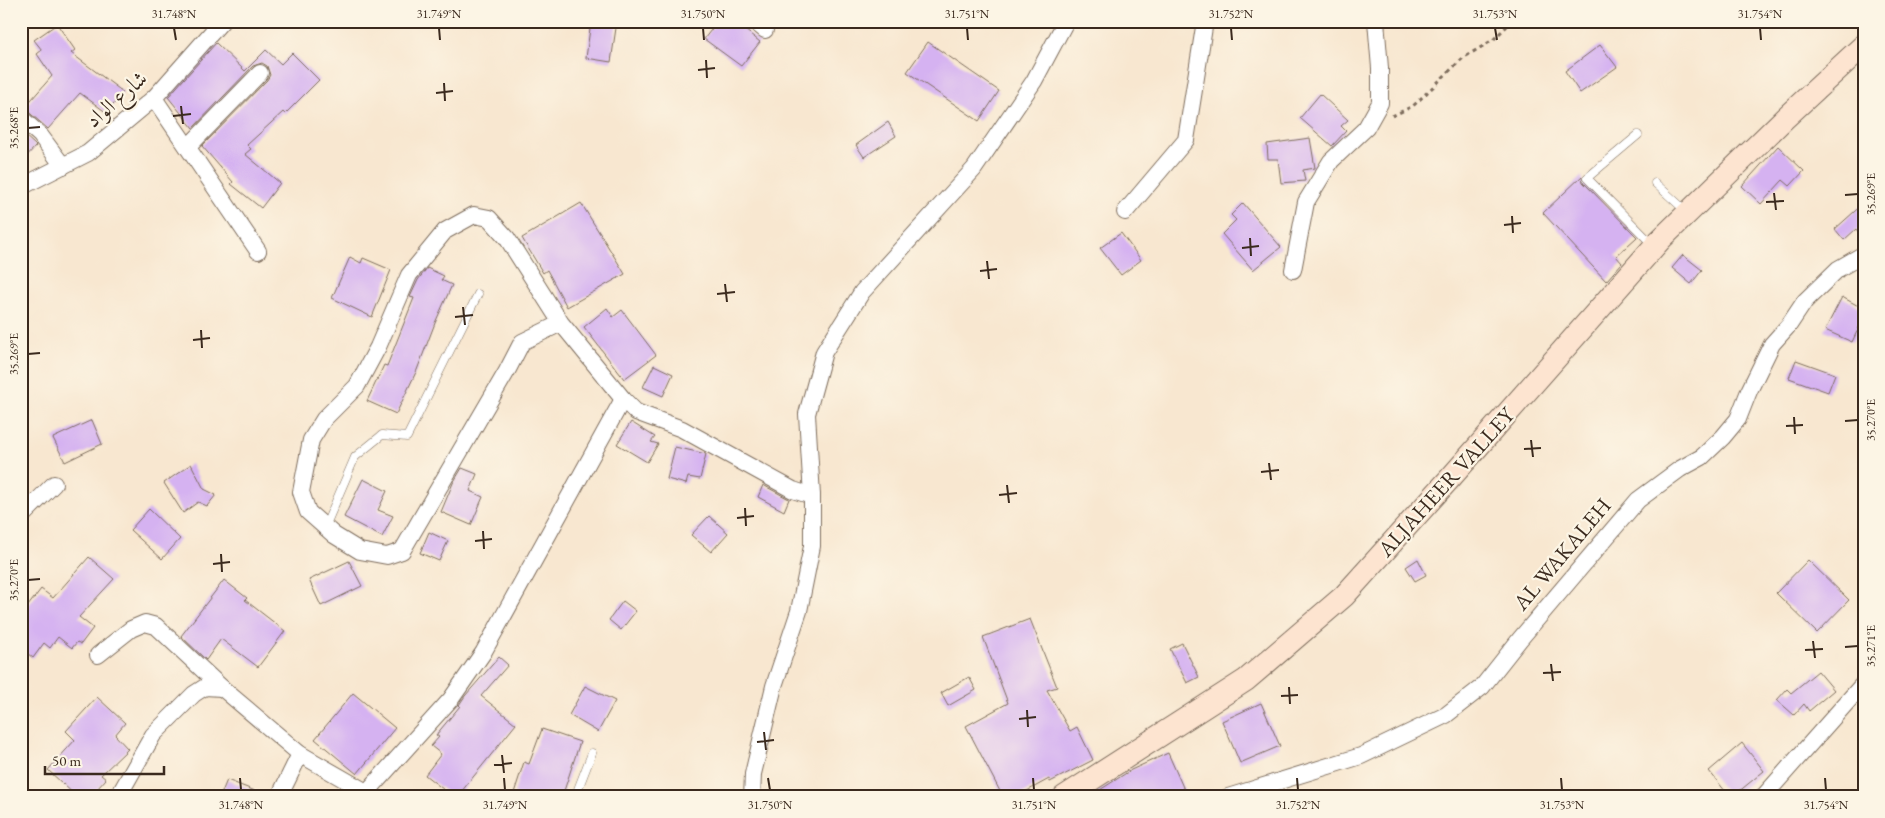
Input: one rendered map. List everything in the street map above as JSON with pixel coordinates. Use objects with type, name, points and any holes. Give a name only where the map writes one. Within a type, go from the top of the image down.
[{"type":"street","name":"شارع الواد","points":[[21,187],[88,153],[154,98],[222,21]]},
{"type":"street","points":[[752,797],[753,774],[774,686],[799,611],[812,546],[812,496],[807,414],[824,352],[862,292],[974,169],[1034,81],[1066,21]]},
{"type":"street","points":[[1125,212],[1186,140],[1205,21]]},
{"type":"street","points":[[1293,270],[1306,202],[1331,161],[1366,128],[1380,103],[1380,68],[1376,21]]},
{"type":"street","name":"ALJAHEER VALLEY","points":[[1064,797],[1246,680],[1344,596],[1454,475],[1654,246],[1785,118],[1864,45]]},
{"type":"street","points":[[188,147],[260,73]]},
{"type":"street","points":[[154,98],[258,251]]},
{"type":"street","points":[[21,118],[40,135],[64,166]]},
{"type":"street","points":[[561,323],[522,342],[402,551],[387,556],[360,551],[325,527],[308,512],[301,492],[312,440],[324,419],[357,386],[378,347],[409,274],[445,231],[474,215],[489,218],[508,238],[561,323],[623,399],[636,412],[682,429],[793,490],[812,496]]},
{"type":"street","name":"AL WAKALEH","points":[[1228,797],[1361,756],[1446,715],[1482,687],[1638,500],[1680,469],[1702,457],[1738,419],[1749,391],[1772,344],[1789,325],[1805,301],[1838,269],[1864,254]]},
{"type":"street","points":[[98,655],[131,629],[145,623],[156,626],[222,688],[300,754],[371,794],[451,699],[482,653],[623,399]]},
{"type":"street","points":[[21,516],[54,484]]},
{"type":"street","points":[[1763,797],[1864,683]]},
{"type":"street","points":[[118,797],[153,735],[194,694],[205,687],[222,688]]},
{"type":"street","points":[[279,797],[300,754]]},
{"type":"lane","points":[[1638,135],[1586,178],[1654,246]]},
{"type":"lane","points":[[1655,183],[1688,213]]},
{"type":"lane","points":[[325,527],[356,457],[382,435],[407,437],[478,294]]},
{"type":"lane","points":[[575,797],[592,753]]},
{"type":"path","points":[[1366,128],[1413,106],[1463,58],[1493,40],[1512,21]]},
{"type":"building","points":[[591,21],[617,21],[611,62],[586,58]]},
{"type":"building","points":[[718,21],[734,21],[760,42],[741,66],[704,39]]},
{"type":"building","points":[[57,24],[75,50],[71,53],[123,92],[107,113],[80,93],[48,129],[24,108],[52,76],[37,54],[42,50],[34,40]]},
{"type":"building","points":[[928,42],[999,91],[979,121],[907,72]]},
{"type":"building","points":[[216,43],[245,71],[266,50],[281,64],[292,53],[319,80],[285,114],[283,112],[247,145],[251,149],[245,154],[280,183],[261,208],[231,184],[233,182],[202,146],[267,80],[270,75],[267,66],[262,63],[253,66],[193,128],[168,97]]},
{"type":"building","points":[[1600,45],[1617,67],[1580,93],[1565,71]]},
{"type":"building","points":[[1320,94],[1348,120],[1341,126],[1346,131],[1332,146],[1300,118]]},
{"type":"building","points":[[888,122],[896,136],[864,157],[856,145]]},
{"type":"building","points":[[21,132],[36,146],[21,162]]},
{"type":"building","points":[[1310,138],[1315,168],[1303,170],[1305,181],[1281,183],[1278,159],[1268,159],[1267,144]]},
{"type":"building","points":[[1778,146],[1804,171],[1790,186],[1783,180],[1761,204],[1742,186]]},
{"type":"building","points":[[1582,176],[1583,182],[1637,237],[1616,256],[1622,263],[1606,281],[1543,213]]},
{"type":"building","points":[[581,203],[625,274],[567,307],[547,270],[543,273],[522,238]]},
{"type":"building","points":[[1243,203],[1281,247],[1253,270],[1222,234],[1236,220],[1231,215]]},
{"type":"building","points":[[1864,203],[1864,239],[1856,229],[1844,240],[1835,229]]},
{"type":"building","points":[[1121,233],[1141,260],[1121,275],[1100,248]]},
{"type":"building","points":[[1683,255],[1702,270],[1691,284],[1672,268]]},
{"type":"building","points":[[350,257],[361,263],[363,258],[391,270],[372,317],[332,298]]},
{"type":"building","points":[[427,268],[444,276],[441,280],[452,285],[417,370],[396,414],[367,401],[384,365],[387,366],[414,298],[410,297],[418,280]]},
{"type":"building","points":[[1842,297],[1864,309],[1864,317],[1852,342],[1825,330]]},
{"type":"building","points":[[607,308],[613,317],[622,310],[656,355],[624,379],[584,327]]},
{"type":"building","points":[[1796,360],[1835,374],[1828,392],[1789,378]]},
{"type":"building","points":[[654,365],[673,374],[663,396],[643,387]]},
{"type":"building","points":[[92,420],[102,444],[65,462],[53,438]]},
{"type":"building","points":[[631,422],[655,437],[651,442],[658,444],[647,462],[617,444]]},
{"type":"building","points":[[675,447],[706,454],[700,479],[688,477],[686,484],[667,479]]},
{"type":"building","points":[[191,464],[204,489],[216,495],[207,506],[198,502],[183,513],[164,483]]},
{"type":"building","points":[[462,468],[477,474],[470,491],[483,497],[471,525],[441,512],[453,483]]},
{"type":"building","points":[[363,479],[387,491],[378,510],[393,516],[382,537],[344,517]]},
{"type":"building","points":[[763,485],[789,499],[784,511],[758,497]]},
{"type":"building","points":[[149,509],[180,539],[162,559],[130,530]]},
{"type":"building","points":[[709,516],[728,533],[711,552],[691,535]]},
{"type":"building","points":[[429,532],[448,541],[439,561],[420,553]]},
{"type":"building","points":[[89,557],[114,579],[79,617],[93,628],[81,644],[77,642],[72,648],[58,637],[50,648],[44,643],[33,658],[21,648],[21,615],[41,589],[53,598]]},
{"type":"building","points":[[1418,559],[1426,575],[1415,581],[1406,567]]},
{"type":"building","points":[[1808,560],[1849,600],[1817,633],[1776,593]]},
{"type":"building","points":[[349,561],[362,586],[321,606],[309,580]]},
{"type":"building","points":[[224,580],[247,598],[245,600],[285,631],[258,667],[221,639],[206,660],[181,636]]},
{"type":"building","points":[[623,601],[636,611],[621,630],[609,620]]},
{"type":"building","points":[[1030,619],[1057,687],[1047,690],[1070,731],[1077,727],[1093,760],[1050,782],[1049,779],[1016,797],[1003,797],[966,726],[1008,703],[983,637]]},
{"type":"building","points":[[1182,643],[1199,677],[1187,683],[1170,649]]},
{"type":"building","points":[[499,657],[508,665],[481,696],[516,724],[457,797],[453,797],[425,775],[441,754],[431,746],[439,737],[436,735],[460,706],[465,696]]},
{"type":"building","points":[[1818,671],[1834,690],[1809,711],[1804,704],[1794,715],[1777,700],[1787,689],[1791,693]]},
{"type":"building","points":[[969,677],[976,690],[948,706],[941,693]]},
{"type":"building","points":[[585,686],[615,701],[598,732],[569,715]]},
{"type":"building","points":[[353,693],[395,728],[357,774],[315,739]]},
{"type":"building","points":[[97,697],[125,723],[115,735],[128,749],[101,775],[106,779],[90,797],[77,797],[48,770],[75,740],[66,731]]},
{"type":"building","points":[[1261,703],[1280,746],[1240,763],[1222,721]]},
{"type":"building","points":[[542,729],[580,742],[562,797],[524,797],[514,793],[524,762],[529,764]]},
{"type":"building","points":[[1742,743],[1764,771],[1730,797],[1709,771]]},
{"type":"building","points":[[1168,753],[1186,794],[1179,797],[1089,797],[1131,770]]},
{"type":"building","points":[[227,780],[268,796],[220,797]]}]
